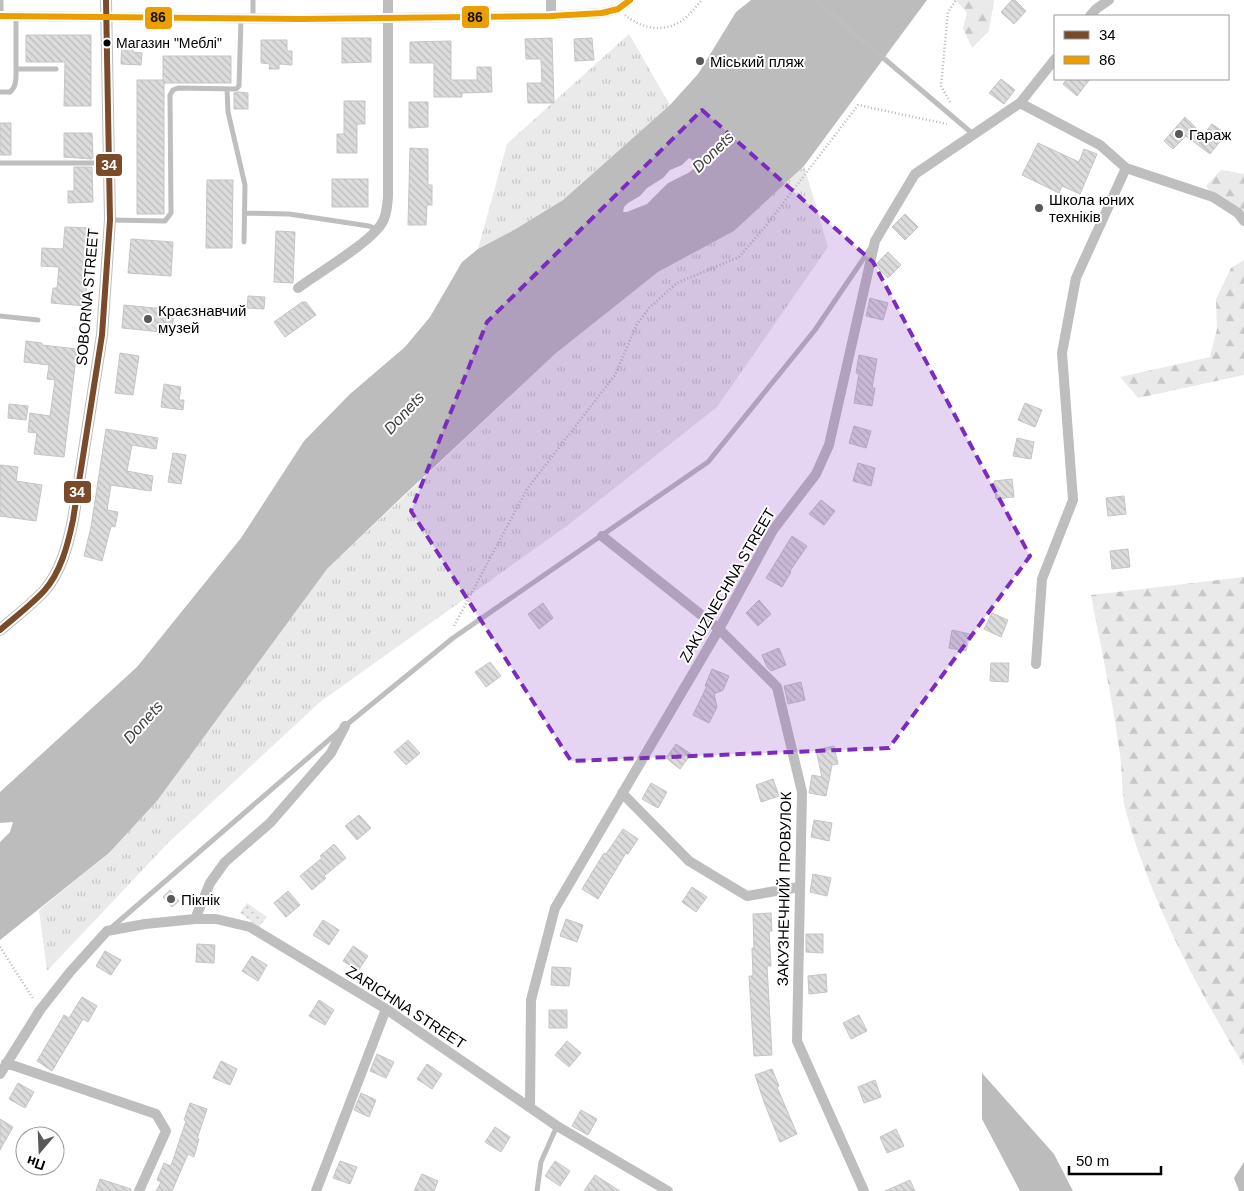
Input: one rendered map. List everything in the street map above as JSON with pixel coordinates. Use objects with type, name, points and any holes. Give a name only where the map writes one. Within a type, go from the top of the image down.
[{"type":"street","name":"SOBORNA STREET","points":[[0,630],[45,590],[57,570],[68,545],[73,520],[102,335],[110,220],[106,0]]},
{"type":"street","points":[[298,288],[372,236],[382,223],[387,210],[388,0]]},
{"type":"street","points":[[551,16],[552,0]]},
{"type":"street","points":[[0,16],[241,18],[551,16],[602,14],[618,9],[630,0]]},
{"type":"street","points":[[1091,15],[1108,0]]},
{"type":"street","name":"ZAKUZNECHNA STREET","points":[[530,1107],[531,1000],[555,908],[719,629],[773,530],[816,474],[829,445],[875,241],[915,174],[1020,103],[1054,60]]},
{"type":"street","points":[[1020,103],[1100,145],[1126,168],[1213,197],[1238,213],[1244,220]]},
{"type":"street","points":[[1036,664],[1042,579],[1073,500],[1062,353],[1076,278],[1126,168]]},
{"type":"street","name":"ЗАКУЗНЕЧНИЙ ПРОВУЛОК","points":[[602,536],[719,629],[777,687],[802,792],[796,1041],[864,1191]]},
{"type":"street","points":[[195,919],[210,883],[225,862],[270,823],[331,753],[345,726]]},
{"type":"street","points":[[622,793],[689,861],[747,896],[799,887]]},
{"type":"street","name":"ZARICHNA STREET","points":[[106,931],[145,924],[195,919],[216,919],[250,927],[386,1009],[558,1126],[668,1191]]},
{"type":"street","points":[[0,1074],[40,1010],[106,931]]},
{"type":"street","points":[[316,1191],[386,1009]]},
{"type":"street","points":[[6,1063],[156,1114],[166,1131],[139,1191]]},
{"type":"lane","points":[[0,16],[1,0]]},
{"type":"lane","points":[[253,0],[253,18]]},
{"type":"lane","points":[[815,0],[973,134]]},
{"type":"lane","points":[[0,92],[10,92],[16,84],[16,16]]},
{"type":"lane","points":[[110,220],[165,221],[169,218],[171,214],[170,95],[173,90],[178,88],[236,89],[240,82],[241,18]]},
{"type":"lane","points":[[16,69],[56,69]]},
{"type":"lane","points":[[227,89],[228,112],[245,185],[244,242]]},
{"type":"lane","points":[[0,163],[109,163]]},
{"type":"lane","points":[[245,213],[289,214],[369,226],[377,230]]},
{"type":"lane","points":[[106,931],[345,726],[453,638],[708,462],[815,330],[875,241]]},
{"type":"lane","points":[[0,316],[38,320]]},
{"type":"lane","points":[[537,1191],[542,1162],[558,1126]]},
{"type":"path","points":[[618,9],[635,24],[647,28],[661,28],[674,25],[684,19],[702,0]]},
{"type":"path","points":[[950,103],[941,86],[948,12],[956,0]]},
{"type":"path","points":[[453,638],[452,631],[527,489],[615,375],[637,324],[650,307],[677,283],[739,257],[765,227],[858,105],[964,128]]},
{"type":"path","points":[[0,947],[40,1010]]},
{"type":"highlighted area","points":[[702,110],[873,262],[1030,556],[889,748],[571,761],[411,511],[487,322]]},
{"type":"green space","points":[[956,0],[994,0],[989,31],[972,48],[963,28],[967,13]]},
{"type":"green space","points":[[629,34],[670,105],[563,200],[514,230],[478,249],[507,144]]},
{"type":"green space","points":[[804,166],[828,247],[717,407],[568,525],[320,702],[167,844],[47,971],[39,910],[109,853],[157,801],[327,569],[555,354],[658,272],[734,231]]},
{"type":"green space","points":[[1221,170],[1244,174],[1244,221],[1213,197],[1206,186]]},
{"type":"green space","points":[[1244,260],[1244,375],[1138,398],[1120,377],[1210,357],[1217,329],[1216,299],[1231,268]]},
{"type":"green space","points":[[1244,577],[1244,1066],[1176,943],[1136,845],[1124,805],[1117,735],[1091,595]]},
{"type":"green space","points":[[247,903],[267,917],[259,927],[240,913]]},
{"type":"water","name":"Donets","points":[[751,0],[927,0],[804,166],[734,231],[658,272],[555,354],[327,569],[157,801],[109,853],[0,940],[0,842],[10,832],[13,822],[0,823],[0,792],[137,667],[241,538],[304,441],[350,394],[405,347],[430,317],[462,262],[478,249],[514,230],[563,200],[670,105],[698,74],[736,12]],"holes":[[[689,158],[696,162],[696,167],[668,183],[647,204],[623,212],[624,207],[628,203],[663,178],[670,170],[682,165]]]},
{"type":"water","points":[[982,1073],[1054,1154],[1073,1191],[1020,1191],[982,1119]]},
{"type":"water","points":[[1244,1162],[1244,1191],[1239,1191],[1234,1178]]},
{"type":"building","points":[[1012,0],[1015,0],[1026,11],[1014,24],[1001,12]]},
{"type":"building","points":[[26,35],[91,35],[91,106],[64,106],[65,62],[26,62]]},
{"type":"building","points":[[342,38],[371,38],[371,62],[342,63]]},
{"type":"building","points":[[552,38],[554,103],[528,103],[527,83],[542,83],[541,59],[526,59],[525,39]]},
{"type":"building","points":[[592,38],[594,60],[575,61],[574,39]]},
{"type":"building","points":[[122,39],[133,40],[133,52],[142,53],[141,65],[121,64]]},
{"type":"building","points":[[261,40],[287,40],[287,51],[292,51],[292,65],[279,64],[279,69],[269,69],[270,64],[261,63]]},
{"type":"building","points":[[451,41],[451,80],[477,80],[477,67],[491,67],[492,92],[462,93],[462,97],[434,97],[434,63],[410,63],[410,42]]},
{"type":"building","points":[[163,56],[231,56],[231,83],[164,83],[164,214],[137,214],[137,80],[163,80]]},
{"type":"building","points":[[1001,79],[1015,90],[1004,104],[989,93]]},
{"type":"building","points":[[1066,80],[1089,80],[1077,96],[1063,84]]},
{"type":"building","points":[[234,93],[248,93],[248,109],[234,109]]},
{"type":"building","points":[[344,101],[365,101],[365,124],[357,124],[357,153],[337,153],[337,134],[344,134]]},
{"type":"building","points":[[409,102],[428,102],[428,127],[409,128]]},
{"type":"building","points":[[1185,117],[1203,135],[1212,124],[1226,134],[1210,154],[1186,136],[1173,149],[1164,141]]},
{"type":"building","points":[[0,123],[11,123],[11,155],[0,155]]},
{"type":"building","points":[[64,133],[92,133],[92,159],[64,157]]},
{"type":"building","points":[[1038,143],[1079,162],[1084,149],[1097,154],[1080,194],[1062,186],[1059,193],[1022,175]]},
{"type":"building","points":[[410,148],[428,149],[428,185],[432,185],[432,205],[427,205],[426,225],[408,225]]},
{"type":"building","points":[[74,167],[92,167],[93,202],[68,203],[68,191],[74,191]]},
{"type":"building","points":[[332,179],[368,179],[368,207],[332,207]]},
{"type":"building","points":[[207,180],[233,180],[232,248],[206,248]]},
{"type":"building","points":[[905,214],[918,227],[905,240],[892,227]]},
{"type":"building","points":[[65,227],[91,228],[85,306],[51,303],[53,288],[57,288],[59,267],[41,266],[42,248],[63,249]]},
{"type":"building","points":[[276,231],[295,232],[293,283],[274,282]]},
{"type":"building","points":[[131,239],[173,242],[171,276],[128,273]]},
{"type":"building","points":[[888,252],[901,265],[888,278],[876,266]]},
{"type":"building","points":[[248,296],[265,297],[264,309],[247,308]]},
{"type":"building","points":[[870,298],[888,303],[883,320],[866,316]]},
{"type":"building","points":[[302,302],[306,302],[316,315],[285,337],[274,322]]},
{"type":"building","name":"Краєзнавчий музей","points":[[124,305],[174,310],[172,333],[122,328]]},
{"type":"building","points":[[26,341],[77,349],[64,457],[34,454],[37,433],[28,432],[30,413],[50,416],[55,380],[47,379],[49,365],[24,362]]},
{"type":"building","points":[[120,353],[139,356],[133,395],[115,393]]},
{"type":"building","points":[[859,355],[877,359],[872,388],[875,388],[872,406],[854,403],[859,374],[856,373]]},
{"type":"building","points":[[164,384],[181,387],[179,400],[184,400],[183,410],[161,407]]},
{"type":"building","points":[[1025,403],[1042,410],[1035,427],[1018,420]]},
{"type":"building","points":[[9,404],[28,406],[26,420],[8,418]]},
{"type":"building","points":[[854,426],[871,431],[866,448],[849,443]]},
{"type":"building","points":[[106,429],[158,438],[156,449],[132,445],[127,471],[153,476],[151,491],[111,485],[107,510],[118,512],[115,527],[111,526],[102,561],[84,556],[91,527]]},
{"type":"building","points":[[1017,438],[1034,442],[1031,459],[1013,456]]},
{"type":"building","points":[[173,453],[186,455],[181,484],[168,482]]},
{"type":"building","points":[[858,463],[875,468],[871,486],[853,481]]},
{"type":"building","points":[[0,465],[18,467],[16,481],[42,485],[36,521],[0,516]]},
{"type":"building","points":[[1012,479],[1014,497],[996,499],[994,481]]},
{"type":"building","points":[[1124,496],[1126,514],[1108,516],[1106,498]]},
{"type":"building","points":[[821,500],[835,511],[824,525],[809,514]]},
{"type":"building","points":[[792,536],[807,546],[782,587],[766,578]]},
{"type":"building","points":[[1128,549],[1130,567],[1112,569],[1110,551]]},
{"type":"building","points":[[759,600],[771,614],[758,626],[746,613]]},
{"type":"building","points":[[543,603],[553,618],[539,629],[528,614]]},
{"type":"building","points":[[992,613],[1008,620],[1001,637],[984,629]]},
{"type":"building","points":[[952,630],[970,634],[966,651],[949,648]]},
{"type":"building","points":[[779,648],[786,665],[771,671],[767,667],[762,655]]},
{"type":"building","points":[[490,662],[501,676],[486,687],[475,672]]},
{"type":"building","points":[[991,663],[1009,663],[1008,682],[990,681]]},
{"type":"building","points":[[712,669],[729,676],[723,690],[714,694],[717,707],[709,723],[693,715],[707,686],[705,686]]},
{"type":"building","points":[[801,682],[805,700],[788,704],[784,686]]},
{"type":"building","points":[[408,740],[420,753],[406,765],[394,752]]},
{"type":"building","points":[[676,744],[691,754],[680,769],[666,758]]},
{"type":"building","points":[[834,746],[838,764],[832,765],[826,796],[809,793],[812,775],[822,777],[816,750]]},
{"type":"building","points":[[773,779],[779,796],[761,802],[756,785]]},
{"type":"building","points":[[651,783],[667,792],[658,808],[642,799]]},
{"type":"building","points":[[359,815],[371,828],[357,840],[345,826]]},
{"type":"building","points":[[814,820],[832,823],[829,841],[811,837]]},
{"type":"building","points":[[623,829],[638,839],[628,854],[626,853],[598,899],[582,889],[604,853],[606,854]]},
{"type":"building","points":[[334,844],[346,858],[324,876],[326,878],[312,890],[300,876],[322,858],[320,856]]},
{"type":"building","points":[[813,874],[831,878],[827,896],[810,892]]},
{"type":"building","points":[[692,887],[707,897],[696,912],[682,902]]},
{"type":"building","name":"Пікнік","points":[[170,890],[179,901],[172,907],[163,897]]},
{"type":"building","points":[[288,891],[300,905],[286,917],[274,903]]},
{"type":"building","points":[[771,913],[772,931],[769,931],[771,966],[767,966],[772,1055],[754,1056],[749,976],[753,976],[753,914]]},
{"type":"building","points":[[566,919],[583,925],[577,942],[560,936]]},
{"type":"building","points":[[323,920],[339,930],[329,945],[313,935]]},
{"type":"building","points":[[806,934],[823,934],[823,953],[806,952]]},
{"type":"building","points":[[197,944],[215,945],[214,963],[196,962]]},
{"type":"building","points":[[353,946],[368,956],[358,971],[343,961]]},
{"type":"building","points":[[105,951],[121,960],[111,975],[96,966]]},
{"type":"building","points":[[252,956],[267,965],[258,981],[242,971]]},
{"type":"building","points":[[552,967],[571,968],[569,986],[551,985]]},
{"type":"building","points":[[826,974],[827,992],[809,994],[808,976]]},
{"type":"building","points":[[82,997],[97,1006],[88,1022],[83,1019],[52,1071],[37,1061],[64,1015],[69,1018]]},
{"type":"building","points":[[319,1000],[334,1010],[325,1025],[309,1016]]},
{"type":"building","points":[[549,1010],[567,1010],[567,1028],[549,1028]]},
{"type":"building","points":[[859,1015],[867,1031],[851,1039],[843,1023]]},
{"type":"building","points":[[567,1041],[581,1053],[569,1067],[555,1055]]},
{"type":"building","points":[[377,1054],[394,1062],[386,1078],[370,1071]]},
{"type":"building","points":[[221,1061],[237,1069],[230,1085],[213,1078]]},
{"type":"building","points":[[427,1064],[442,1074],[432,1089],[417,1079]]},
{"type":"building","points":[[772,1069],[779,1086],[777,1087],[797,1134],[780,1142],[755,1075]]},
{"type":"building","points":[[875,1080],[881,1097],[864,1103],[858,1087]]},
{"type":"building","points":[[18,1083],[34,1092],[25,1108],[9,1099]]},
{"type":"building","points":[[361,1093],[376,1100],[369,1117],[354,1110]]},
{"type":"building","points":[[190,1103],[207,1109],[197,1139],[199,1139],[194,1157],[188,1154],[172,1191],[156,1191],[161,1182],[157,1180],[164,1163],[171,1166]]},
{"type":"building","points":[[581,1110],[597,1119],[588,1135],[572,1126]]},
{"type":"building","points":[[0,1119],[13,1127],[0,1150]]},
{"type":"building","points":[[495,1127],[510,1137],[501,1152],[485,1142]]},
{"type":"building","points":[[896,1129],[904,1146],[887,1153],[880,1137]]},
{"type":"building","points":[[340,1161],[357,1167],[350,1184],[333,1178]]},
{"type":"building","points":[[555,1161],[570,1171],[560,1186],[545,1176]]},
{"type":"building","points":[[422,1174],[438,1181],[434,1191],[414,1191]]},
{"type":"building","points":[[595,1175],[620,1191],[584,1191]]},
{"type":"building","points":[[100,1179],[131,1189],[131,1191],[96,1191]]},
{"type":"building","points":[[910,1180],[915,1191],[885,1191]]},
{"type":"transit line","name":"34","points":[[0,630],[34,601],[50,583],[63,557],[73,520],[102,335],[110,220],[106,0]]},
{"type":"transit line","name":"86","points":[[0,16],[300,19],[551,16],[602,13],[618,9],[630,0]]},
{"type":"place","name":"Магазин \"Меблі\"","points":[[107,43]]},
{"type":"place","name":"Міський пляж","points":[[700,61]]},
{"type":"place","name":"Гараж","points":[[1179,134]]},
{"type":"place","name":"Школа юних техніків","points":[[1039,208]]},
{"type":"place","name":"Краєзнавчий музей","points":[[148,319]]},
{"type":"place","name":"Пікнік","points":[[171,899]]}]
